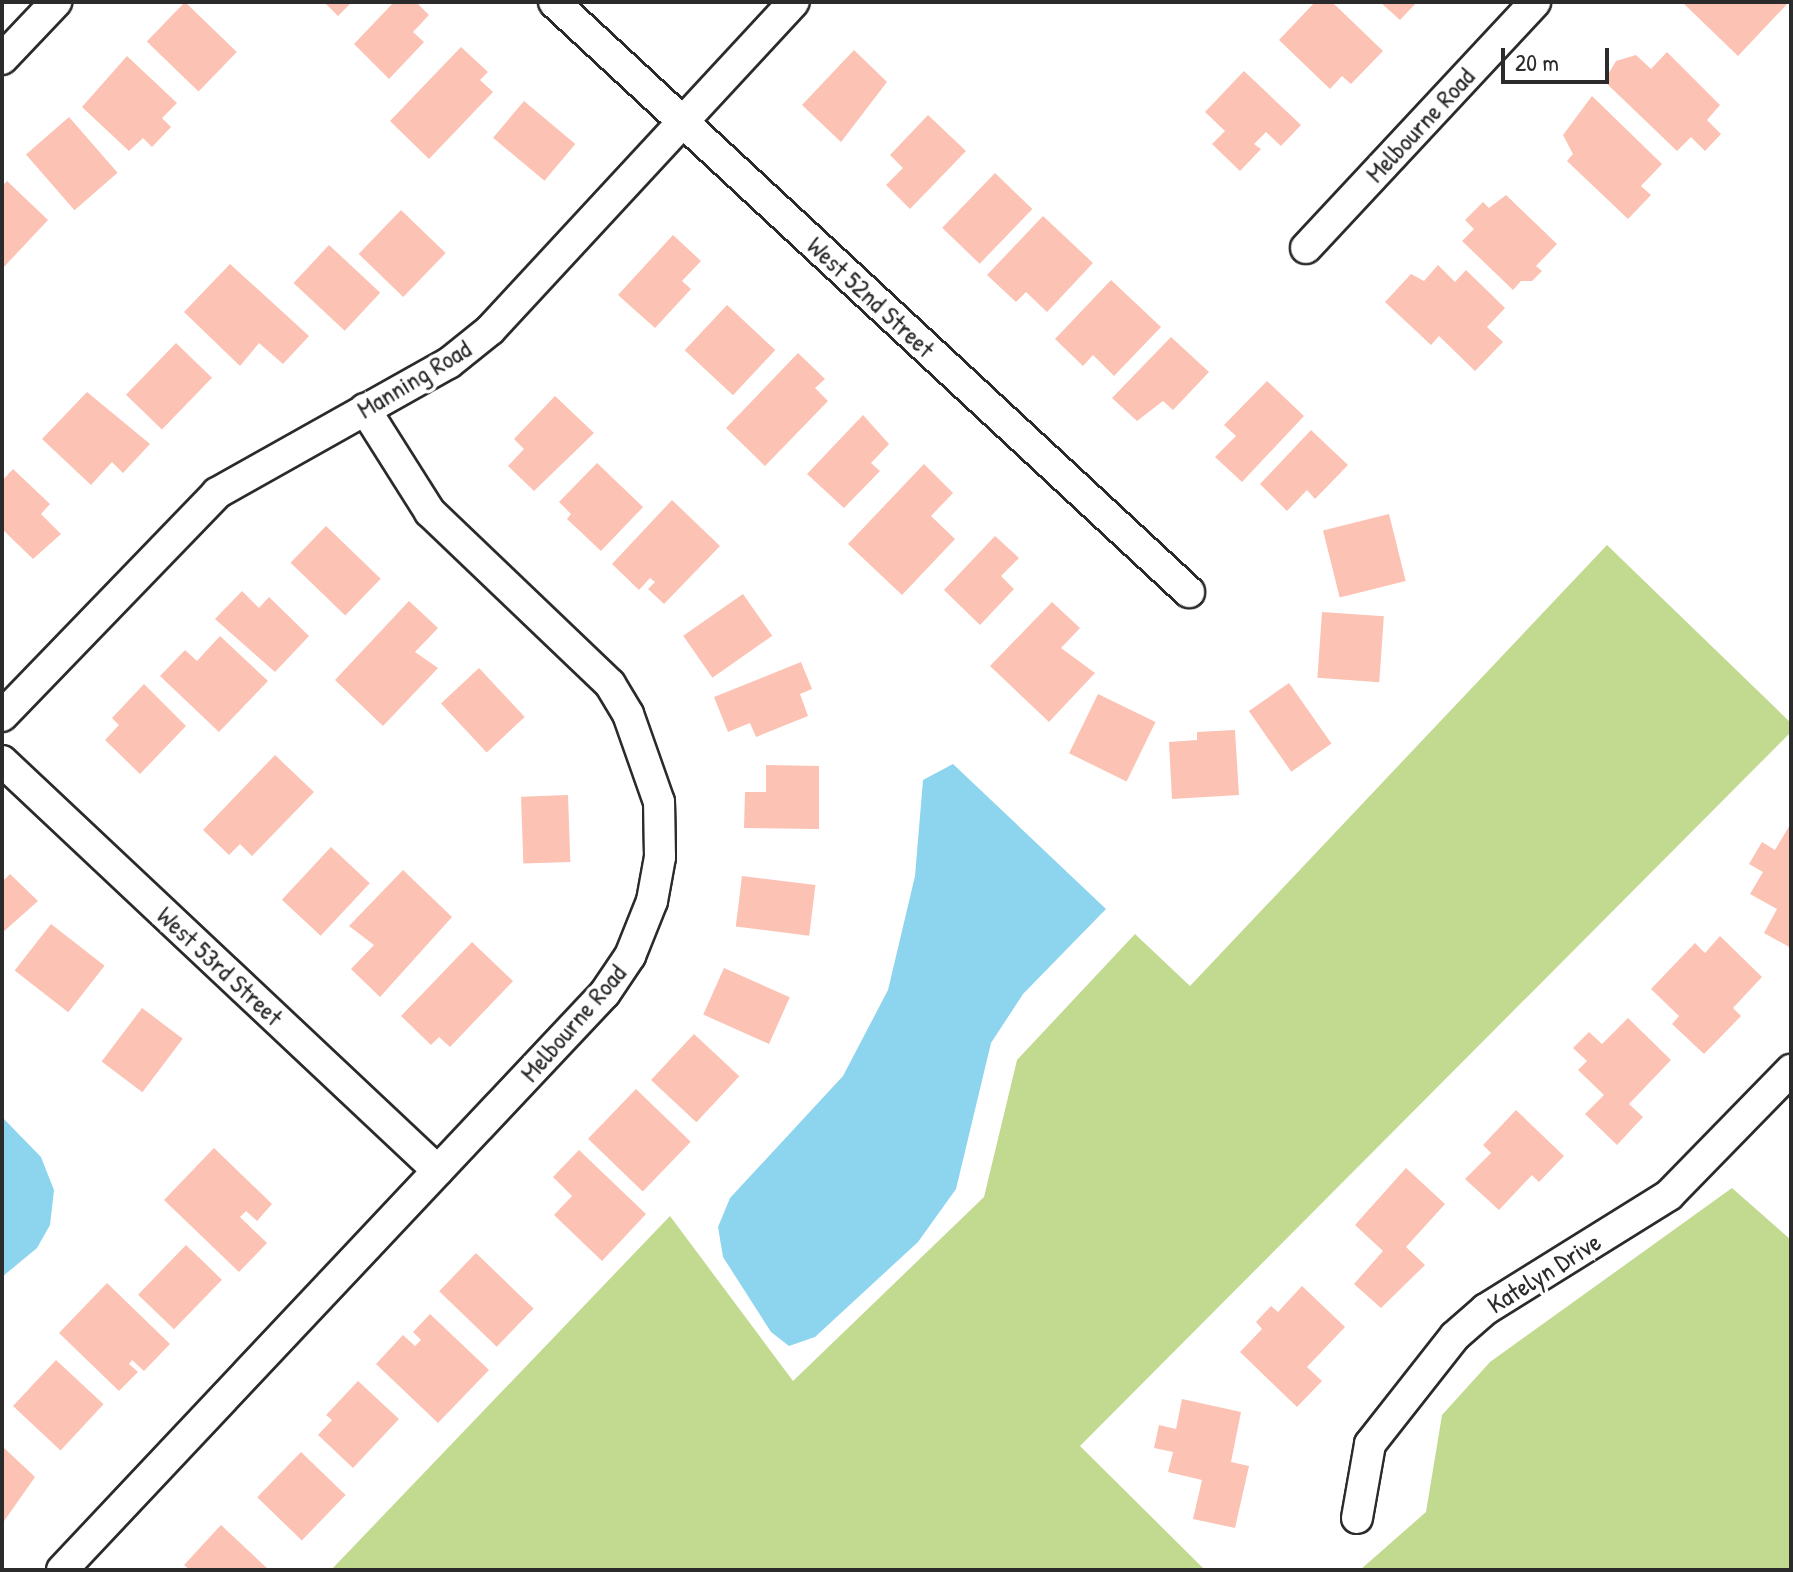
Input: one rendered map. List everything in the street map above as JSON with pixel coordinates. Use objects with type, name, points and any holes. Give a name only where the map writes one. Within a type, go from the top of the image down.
[{"type":"street","points":[[2,59],[56,2]]},
{"type":"street","name":"West 52nd Street","points":[[554,2],[1189,592]]},
{"type":"street","name":"Manning Road","points":[[2,716],[204,503],[256,467],[449,363],[490,330],[794,2]]},
{"type":"street","name":"Melbourne Road","points":[[1306,248],[1535,2]]},
{"type":"street","name":"Melbourne Road","points":[[62,1570],[605,993],[630,956],[659,866],[659,802],[644,745],[610,684],[430,512],[365,409]]},
{"type":"street","name":"West 53rd Street","points":[[2,761],[438,1171]]},
{"type":"street","name":"Katelyn Drive","points":[[1357,1518],[1370,1444],[1455,1336],[1486,1309],[1669,1195],[1791,1070]]},
{"type":"green space","points":[[1607,545],[1791,723],[1791,732],[1080,1446],[1205,1570],[331,1570],[670,1216],[793,1381],[984,1197],[1017,1060],[1135,934],[1190,986]]},
{"type":"green space","points":[[1732,1188],[1791,1240],[1791,1570],[1360,1570],[1426,1512],[1442,1415],[1490,1362]]},
{"type":"water","points":[[953,764],[1106,909],[1023,994],[991,1043],[956,1189],[918,1242],[815,1337],[789,1346],[771,1332],[723,1257],[718,1227],[730,1198],[843,1076],[888,990],[915,876],[923,780]]},
{"type":"water","points":[[2,1117],[41,1157],[54,1190],[50,1225],[37,1248],[2,1277]]},
{"type":"building","points":[[185,2],[237,52],[199,92],[147,42]]},
{"type":"building","points":[[324,2],[352,2],[338,16]]},
{"type":"building","points":[[394,2],[416,2],[429,15],[413,32],[424,42],[389,79],[354,44]]},
{"type":"building","points":[[1315,2],[1332,2],[1383,51],[1351,84],[1342,76],[1330,89],[1279,40]]},
{"type":"building","points":[[1380,2],[1417,2],[1400,20]]},
{"type":"building","points":[[1682,2],[1789,2],[1738,56]]},
{"type":"building","points":[[461,47],[488,72],[480,80],[493,92],[429,159],[390,121]]},
{"type":"building","points":[[854,50],[887,82],[841,142],[802,105]]},
{"type":"building","points":[[1667,52],[1720,105],[1707,120],[1721,134],[1705,151],[1691,137],[1677,151],[1604,81],[1616,61],[1636,55],[1651,69]]},
{"type":"building","points":[[127,56],[177,103],[162,118],[171,127],[152,147],[143,138],[129,151],[82,107]]},
{"type":"building","points":[[1244,71],[1301,125],[1281,146],[1266,132],[1254,144],[1261,149],[1240,171],[1212,144],[1225,131],[1205,112]]},
{"type":"building","points":[[1592,96],[1662,164],[1641,186],[1651,195],[1628,219],[1567,161],[1573,154],[1563,135]]},
{"type":"building","points":[[524,101],[575,144],[544,181],[493,138]]},
{"type":"building","points":[[928,115],[966,151],[910,209],[886,185],[903,168],[890,155]]},
{"type":"building","points":[[69,117],[118,173],[75,210],[26,154]]},
{"type":"building","points":[[995,173],[1032,209],[980,264],[942,228]]},
{"type":"building","points":[[7,181],[48,220],[2,269],[2,186]]},
{"type":"building","points":[[1506,195],[1557,244],[1536,266],[1542,271],[1532,281],[1521,281],[1513,290],[1462,241],[1474,229],[1465,220],[1483,202],[1489,208]]},
{"type":"building","points":[[401,210],[446,253],[403,297],[359,254]]},
{"type":"building","points":[[1043,216],[1093,263],[1047,312],[1026,292],[1016,302],[987,275]]},
{"type":"building","points":[[673,235],[701,261],[682,281],[691,289],[655,328],[618,295]]},
{"type":"building","points":[[329,245],[380,293],[345,331],[294,283]]},
{"type":"building","points":[[230,264],[309,336],[283,364],[259,343],[240,366],[184,312]]},
{"type":"building","points":[[1438,265],[1455,282],[1466,270],[1505,308],[1487,327],[1503,342],[1475,371],[1439,336],[1431,345],[1385,302],[1411,274],[1424,281]]},
{"type":"building","points":[[1111,280],[1161,327],[1114,376],[1093,355],[1083,366],[1055,339]]},
{"type":"building","points":[[727,305],[775,350],[733,395],[685,350]]},
{"type":"building","points":[[1171,337],[1209,372],[1173,410],[1163,401],[1137,421],[1112,398]]},
{"type":"building","points":[[176,343],[212,378],[162,430],[126,395]]},
{"type":"building","points":[[798,353],[825,379],[815,388],[828,401],[765,466],[726,428]]},
{"type":"building","points":[[1267,381],[1304,416],[1242,482],[1215,457],[1236,436],[1224,425]]},
{"type":"building","points":[[87,392],[150,444],[123,473],[112,462],[91,485],[42,439]]},
{"type":"building","points":[[555,396],[594,433],[534,491],[508,466],[524,449],[514,439]]},
{"type":"building","points":[[863,415],[889,444],[871,463],[880,471],[844,508],[807,474]]},
{"type":"building","points":[[1311,430],[1348,465],[1315,499],[1307,490],[1287,511],[1260,484]]},
{"type":"building","points":[[597,463],[643,507],[601,551],[567,519],[571,514],[559,502]]},
{"type":"building","points":[[924,464],[953,493],[931,516],[955,539],[902,595],[848,544]]},
{"type":"building","points":[[13,469],[50,504],[41,514],[61,534],[33,559],[2,529],[2,481]]},
{"type":"building","points":[[672,500],[720,546],[664,604],[648,589],[655,582],[650,578],[639,590],[612,564]]},
{"type":"building","points":[[1389,514],[1406,581],[1340,597],[1323,530]]},
{"type":"building","points":[[326,526],[381,579],[345,615],[291,563]]},
{"type":"building","points":[[995,536],[1019,558],[1001,576],[1014,589],[980,625],[944,590]]},
{"type":"building","points":[[242,591],[259,608],[269,597],[309,636],[275,672],[215,619]]},
{"type":"building","points":[[743,594],[772,636],[712,678],[683,636]]},
{"type":"building","points":[[409,601],[438,628],[415,652],[438,668],[383,726],[335,680]]},
{"type":"building","points":[[1052,602],[1080,628],[1061,648],[1095,673],[1049,722],[990,666]]},
{"type":"building","points":[[1322,612],[1384,616],[1379,682],[1317,678]]},
{"type":"building","points":[[220,636],[268,681],[219,732],[160,676],[185,650],[197,661]]},
{"type":"building","points":[[801,662],[812,689],[800,694],[808,716],[756,737],[750,723],[728,732],[714,697]]},
{"type":"building","points":[[479,668],[525,717],[487,752],[441,703]]},
{"type":"building","points":[[1289,683],[1331,744],[1291,772],[1249,711]]},
{"type":"building","points":[[144,684],[186,726],[140,774],[105,740],[119,725],[112,718]]},
{"type":"building","points":[[1098,694],[1156,722],[1127,781],[1069,753]]},
{"type":"building","points":[[1235,730],[1239,795],[1172,799],[1169,742],[1197,740],[1197,732]]},
{"type":"building","points":[[275,755],[314,792],[252,856],[240,844],[229,855],[203,830]]},
{"type":"building","points":[[766,765],[819,766],[819,829],[744,828],[745,792],[766,792]]},
{"type":"building","points":[[568,795],[570,862],[523,864],[521,797]]},
{"type":"building","points":[[1791,823],[1791,948],[1764,933],[1777,909],[1750,894],[1763,872],[1749,864],[1762,842],[1775,850]]},
{"type":"building","points":[[331,847],[370,883],[321,936],[282,900]]},
{"type":"building","points":[[403,870],[452,917],[380,997],[351,969],[374,945],[349,926]]},
{"type":"building","points":[[10,874],[38,901],[2,933],[2,882]]},
{"type":"building","points":[[742,876],[815,885],[809,936],[736,927]]},
{"type":"building","points":[[51,924],[105,966],[68,1012],[15,970]]},
{"type":"building","points":[[1720,936],[1762,977],[1733,1008],[1741,1016],[1704,1054],[1672,1024],[1679,1016],[1651,989],[1695,943],[1705,953]]},
{"type":"building","points":[[472,942],[513,981],[450,1047],[439,1037],[431,1045],[401,1016]]},
{"type":"building","points":[[724,968],[790,997],[769,1044],[703,1015]]},
{"type":"building","points":[[142,1008],[183,1039],[142,1092],[102,1062]]},
{"type":"building","points":[[1628,1018],[1671,1060],[1629,1104],[1643,1117],[1617,1145],[1585,1114],[1604,1095],[1578,1070],[1587,1061],[1573,1048],[1589,1032],[1602,1044]]},
{"type":"building","points":[[694,1034],[739,1076],[696,1122],[651,1080]]},
{"type":"building","points":[[636,1089],[691,1142],[643,1191],[588,1139]]},
{"type":"building","points":[[1516,1110],[1564,1156],[1539,1182],[1532,1175],[1499,1210],[1465,1179],[1491,1153],[1483,1145]]},
{"type":"building","points":[[214,1148],[272,1204],[257,1221],[246,1211],[240,1217],[267,1243],[239,1272],[164,1200]]},
{"type":"building","points":[[579,1150],[646,1214],[602,1261],[554,1215],[572,1196],[553,1177]]},
{"type":"building","points":[[1406,1168],[1445,1204],[1406,1247],[1425,1265],[1381,1308],[1354,1284],[1383,1251],[1355,1225]]},
{"type":"building","points":[[186,1245],[222,1280],[174,1329],[138,1295]]},
{"type":"building","points":[[476,1253],[534,1309],[497,1347],[439,1291]]},
{"type":"building","points":[[107,1283],[170,1344],[144,1371],[132,1360],[129,1364],[138,1372],[119,1391],[59,1333]]},
{"type":"building","points":[[1302,1286],[1345,1327],[1307,1367],[1322,1381],[1297,1407],[1240,1352],[1262,1329],[1256,1322],[1271,1306],[1278,1312]]},
{"type":"building","points":[[430,1314],[489,1370],[438,1423],[376,1364],[403,1335],[415,1346],[421,1340],[413,1332]]},
{"type":"building","points":[[56,1360],[104,1404],[61,1450],[13,1406]]},
{"type":"building","points":[[358,1381],[399,1419],[353,1468],[318,1435],[332,1420],[326,1415]]},
{"type":"building","points":[[1182,1399],[1241,1412],[1231,1462],[1249,1466],[1235,1528],[1193,1519],[1202,1480],[1168,1472],[1173,1452],[1154,1448],[1159,1425],[1176,1429]]},
{"type":"building","points":[[2,1446],[35,1477],[2,1524]]},
{"type":"building","points":[[301,1452],[346,1495],[302,1540],[257,1497]]},
{"type":"building","points":[[221,1525],[269,1570],[190,1570],[184,1565]]}]
